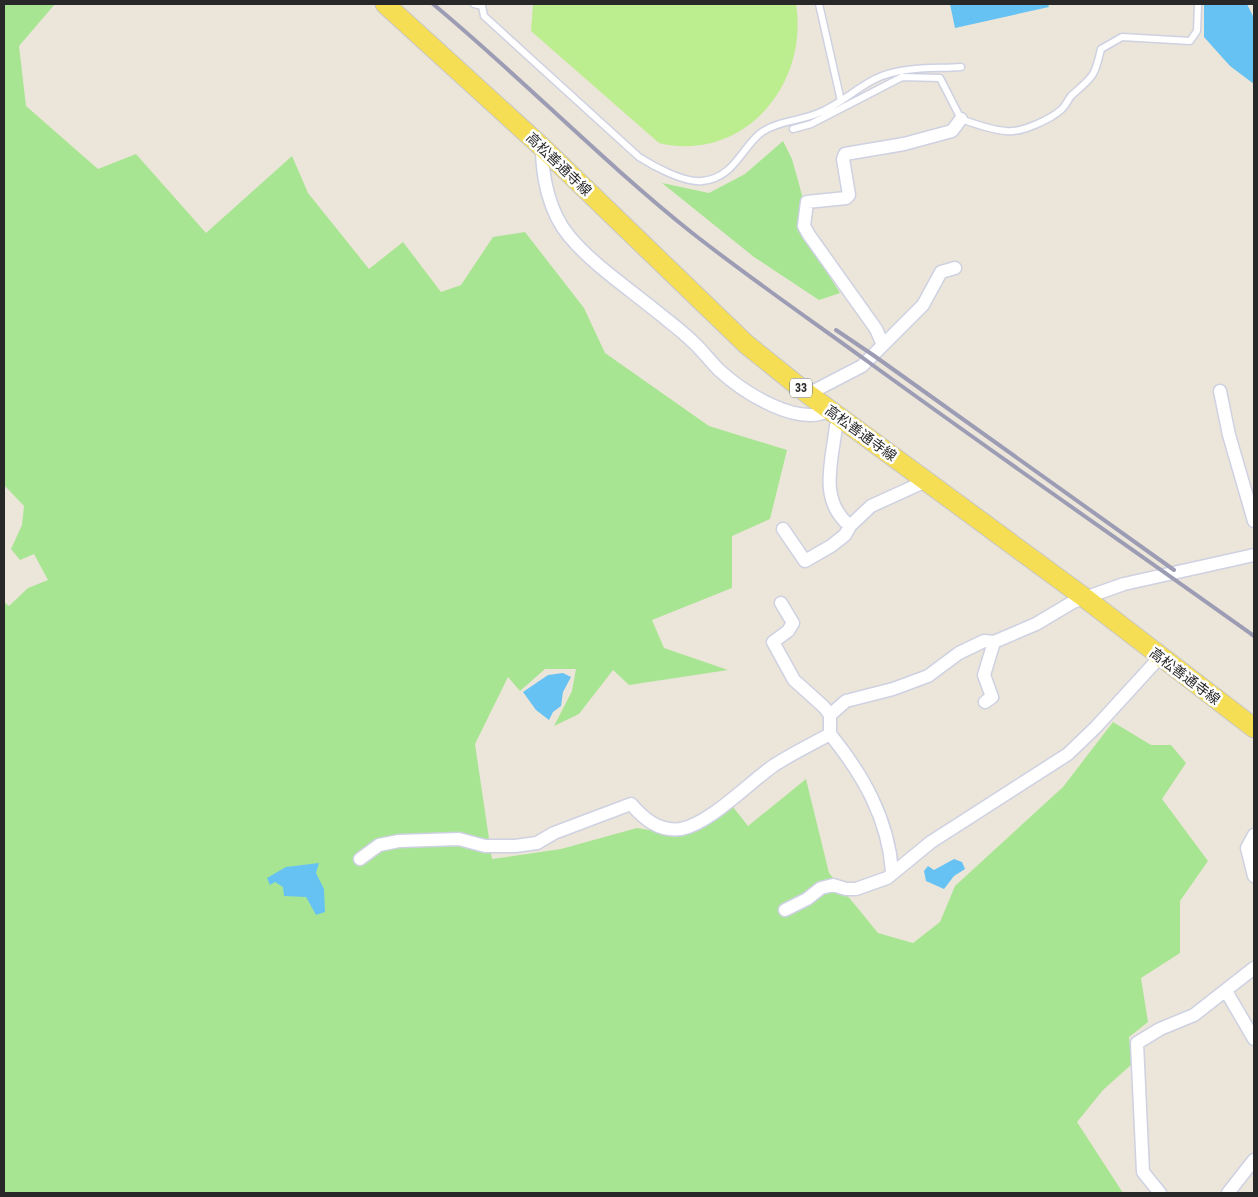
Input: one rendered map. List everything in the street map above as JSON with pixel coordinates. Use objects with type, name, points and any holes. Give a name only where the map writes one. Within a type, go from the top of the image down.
[{"type":"main road","name":"高松善通寺線","points":[[385,4],[542,147],[739,337],[808,394],[1086,598],[1254,728]]},
{"type":"street","points":[[882,345],[876,329],[804,226],[807,202],[846,198],[849,195],[843,159],[845,154],[904,144],[952,131],[961,119]]},
{"type":"street","points":[[542,147],[544,173],[556,216],[569,235],[586,253],[694,343],[719,370],[749,392],[790,412],[811,416],[835,414],[836,426],[829,496],[839,517],[850,526]]},
{"type":"street","points":[[808,394],[818,386],[862,366],[923,305],[941,272],[955,268]]},
{"type":"street","points":[[1220,391],[1229,435],[1254,521]]},
{"type":"street","points":[[783,529],[805,561],[831,546],[871,506],[926,481]]},
{"type":"street","points":[[830,715],[846,701],[893,689],[928,676],[959,653],[984,641],[994,642],[1048,618],[1072,602],[1124,584],[1254,555]]},
{"type":"street","points":[[781,603],[793,623],[788,631],[773,642],[794,680],[824,707],[830,715],[830,734],[864,780],[872,795],[891,851],[892,871]]},
{"type":"street","points":[[985,702],[992,697],[984,674],[994,642]]},
{"type":"street","points":[[785,910],[822,888],[833,885],[846,889],[856,889],[887,878],[892,871],[955,826],[1068,754],[1096,727],[1160,657]]},
{"type":"street","points":[[360,859],[379,845],[400,841],[459,839],[495,846],[536,842],[554,833],[631,804],[644,819],[659,827],[681,828],[702,820],[774,765],[830,734]]},
{"type":"street","points":[[1254,835],[1247,848],[1254,876]]},
{"type":"street","points":[[1160,1193],[1143,1172],[1137,1043],[1160,1029],[1194,1015],[1254,968]]},
{"type":"street","points":[[1226,991],[1254,1039]]},
{"type":"street","points":[[1228,1193],[1254,1160]]},
{"type":"lane","points":[[474,4],[484,5],[484,16],[639,156],[650,164],[688,180],[702,182],[721,174],[735,164],[761,133],[779,124],[818,114],[876,79],[900,70],[962,68]]},
{"type":"lane","points":[[819,4],[841,101]]},
{"type":"lane","points":[[793,129],[811,124],[902,77],[940,78],[961,119],[1007,132],[1038,124],[1063,108],[1070,97],[1084,86],[1096,72],[1101,49],[1122,37],[1190,40],[1197,32],[1198,4]]},
{"type":"lane","points":[[876,79],[882,88]]},
{"type":"green space","points":[[4,4],[55,4],[19,46],[26,106],[98,169],[136,154],[206,233],[292,156],[308,193],[369,269],[403,242],[441,292],[461,285],[493,237],[525,232],[584,308],[605,353],[709,426],[787,450],[770,519],[732,536],[732,588],[652,620],[664,648],[728,670],[629,685],[613,670],[579,714],[554,726],[572,691],[576,669],[545,669],[520,691],[508,677],[475,744],[492,859],[561,849],[637,828],[674,834],[733,807],[748,826],[806,779],[829,873],[878,933],[913,943],[940,922],[955,886],[1063,787],[1113,722],[1151,745],[1171,745],[1186,763],[1162,799],[1208,861],[1180,901],[1180,953],[1141,978],[1148,1022],[1129,1037],[1132,1064],[1103,1090],[1077,1122],[1123,1193],[4,1193],[4,602],[9,606],[28,588],[48,580],[34,554],[20,560],[11,549],[22,525],[24,506],[4,485]]},
{"type":"green space","points":[[533,4],[796,4],[797,34],[792,63],[781,89],[764,111],[743,129],[718,141],[690,146],[659,143],[531,31]]},
{"type":"green space","points":[[783,141],[792,159],[802,195],[802,232],[840,293],[819,300],[754,257],[662,183],[709,193],[745,174]]},
{"type":"water","points":[[950,4],[1048,4],[1049,7],[955,28]]},
{"type":"water","points":[[1204,4],[1247,4],[1254,18],[1254,84],[1230,66],[1204,37]]},
{"type":"water","points":[[563,673],[571,677],[563,692],[561,706],[553,712],[549,720],[536,710],[523,692],[548,675]]},
{"type":"water","points":[[954,859],[962,862],[965,869],[954,876],[944,889],[926,881],[924,871],[928,866],[934,870]]},
{"type":"water","points":[[319,863],[316,873],[324,889],[325,912],[316,915],[306,897],[284,896],[283,887],[275,882],[270,885],[267,878],[286,867]]},
{"type":"railway","points":[[433,4],[498,60],[658,205],[713,249],[963,430],[1254,636]]},
{"type":"railway","points":[[836,330],[1174,570]]}]
